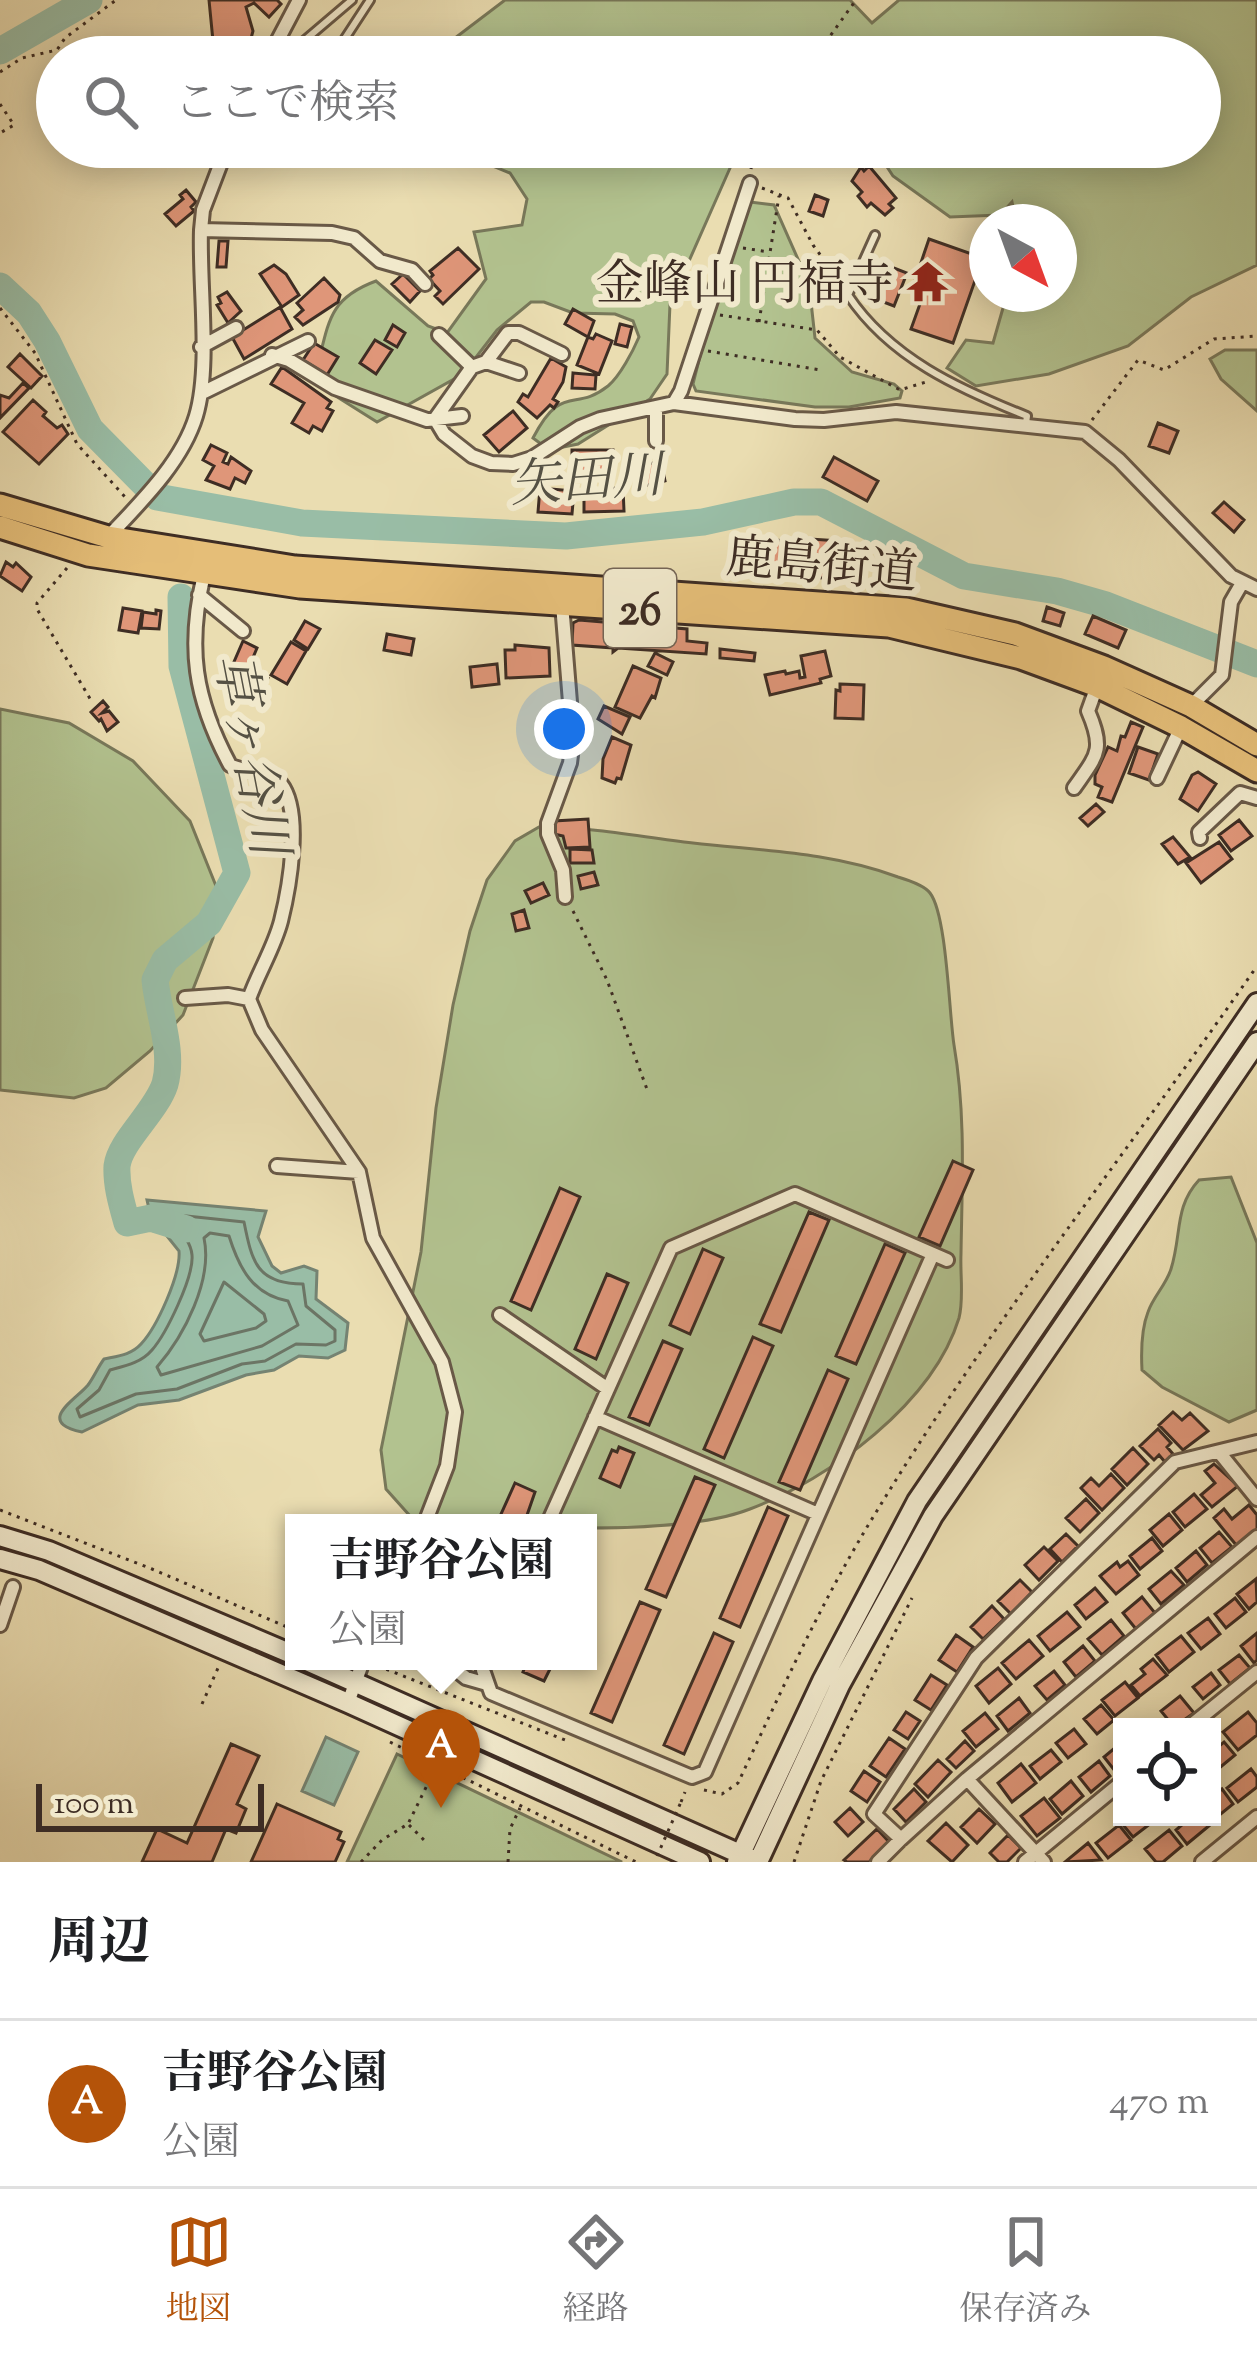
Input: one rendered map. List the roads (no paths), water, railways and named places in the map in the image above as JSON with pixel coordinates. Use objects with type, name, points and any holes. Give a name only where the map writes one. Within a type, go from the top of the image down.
[{"type":"main road","name":"鹿島街道","points":[[0,505],[108,537],[296,567],[907,609],[1015,634],[1257,745]]},
{"type":"main road","name":"26","points":[[0,527],[201,585],[562,602],[889,626],[1021,658],[1186,716],[1257,771]]},
{"type":"street","points":[[280,36],[299,0]]},
{"type":"street","points":[[108,537],[139,504],[186,439],[202,393],[201,230],[203,210],[219,168]]},
{"type":"street","points":[[674,403],[749,183]]},
{"type":"street","points":[[201,230],[332,232],[354,238],[380,261],[412,270],[425,284]]},
{"type":"street","points":[[201,347],[236,328]]},
{"type":"street","points":[[435,419],[472,368],[486,362],[508,332],[562,354]]},
{"type":"street","points":[[439,335],[472,368]]},
{"type":"street","points":[[202,393],[308,340]]},
{"type":"street","points":[[272,355],[335,388],[427,420],[462,416]]},
{"type":"street","points":[[486,362],[519,373]]},
{"type":"street","points":[[435,419],[443,434],[472,456],[513,464],[532,458],[580,427],[674,403],[795,419],[896,412],[1085,432],[1241,583],[1257,589]]},
{"type":"street","points":[[656,408],[656,441]]},
{"type":"street","points":[[1157,778],[1186,716],[1222,675],[1231,602],[1241,583]]},
{"type":"street","points":[[201,585],[243,631]]},
{"type":"street","points":[[201,585],[193,622],[194,658],[208,713],[225,756],[237,770],[276,779],[284,787],[291,819],[292,858],[280,924],[248,999],[262,1030],[359,1172],[373,1238],[442,1362],[454,1412],[447,1466],[428,1514]]},
{"type":"street","points":[[562,602],[573,740],[570,763],[548,823],[566,896]]},
{"type":"street","points":[[1074,788],[1099,748],[1088,711],[1097,686]]},
{"type":"street","points":[[1200,838],[1199,832],[1230,799],[1240,793],[1257,799]]},
{"type":"street","points":[[185,998],[228,995],[248,999]]},
{"type":"street","points":[[745,1860],[822,1681],[916,1501],[1257,1003]]},
{"type":"street","points":[[745,1860],[933,1516],[1257,1042]]},
{"type":"street","points":[[277,1166],[359,1172]]},
{"type":"street","points":[[482,1670],[491,1694],[692,1777],[705,1772],[818,1514],[940,1257],[795,1194],[670,1248],[552,1514]]},
{"type":"street","points":[[500,1315],[608,1389]]},
{"type":"street","points":[[595,1418],[818,1514]]},
{"type":"street","points":[[901,1839],[874,1814],[976,1658],[1175,1462],[1257,1442]]},
{"type":"street","points":[[1219,1452],[1257,1499]]},
{"type":"street","points":[[0,1536],[49,1551],[285,1651]]},
{"type":"street","points":[[878,1862],[967,1779],[1257,1538]]},
{"type":"street","points":[[0,1559],[39,1570],[348,1703],[700,1862]]},
{"type":"street","points":[[0,1625],[13,1587]]},
{"type":"street","points":[[328,1670],[745,1860]]},
{"type":"street","points":[[348,1703],[360,1670]]},
{"type":"street","points":[[456,1670],[487,1684]]},
{"type":"street","points":[[1200,1718],[1257,1672]]},
{"type":"street","points":[[967,1779],[1035,1859],[1113,1790]]},
{"type":"street","points":[[1202,1862],[1257,1817]]},
{"type":"lane","points":[[310,36],[352,0]]},
{"type":"lane","points":[[347,36],[370,0]]},
{"type":"lane","points":[[874,235],[848,295],[869,322],[938,378],[1027,416],[1025,427]]},
{"type":"water","points":[[147,1200],[266,1211],[258,1237],[272,1266],[281,1273],[304,1266],[317,1271],[316,1299],[348,1323],[345,1350],[328,1358],[299,1356],[274,1370],[246,1375],[179,1400],[138,1405],[82,1432],[68,1428],[61,1422],[63,1410],[88,1385],[104,1359],[129,1353],[141,1344],[172,1286],[179,1251],[163,1231],[154,1231]]},
{"type":"water","points":[[326,1737],[358,1752],[334,1805],[302,1791]]},
{"type":"waterway","points":[[0,51],[89,0]]},
{"type":"waterway","name":"矢田川","points":[[0,286],[29,313],[47,341],[90,429],[157,497],[302,523],[566,536],[703,522],[794,502],[821,502],[964,576],[1057,591],[1106,605],[1257,664]]},
{"type":"waterway","name":"草ヶ谷川","points":[[181,597],[182,666],[237,873],[209,923],[165,960],[155,980],[167,1045],[165,1084],[124,1147],[117,1173],[127,1223],[151,1218],[186,1229]]},
{"type":"place","name":"金峰山 円福寺","points":[[928,282]]},
{"type":"place","name":"吉野谷公園","points":[[441,1808]]}]
